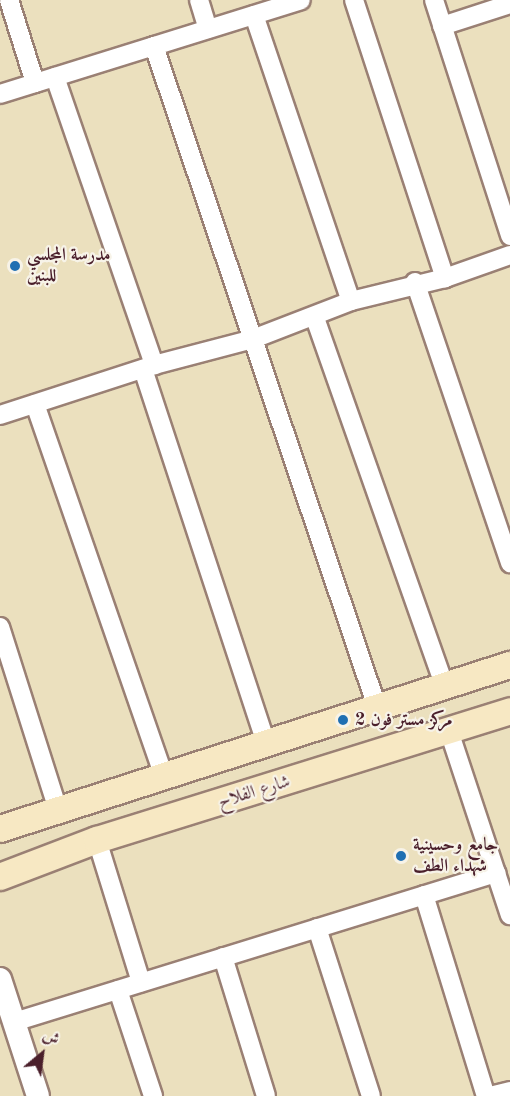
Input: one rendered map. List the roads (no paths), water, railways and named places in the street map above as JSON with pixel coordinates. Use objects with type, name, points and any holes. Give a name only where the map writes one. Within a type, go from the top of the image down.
[{"type":"main road","points":[[0,829],[444,684],[510,665]]},
{"type":"main road","name":"شارع الفلاح","points":[[0,877],[98,840],[510,711]]},
{"type":"street","points":[[9,0],[35,83]]},
{"type":"street","points":[[199,0],[208,29]]},
{"type":"street","points":[[0,94],[301,0]]},
{"type":"street","points":[[354,0],[445,278]]},
{"type":"street","points":[[434,0],[510,236]]},
{"type":"street","points":[[442,26],[510,4]]},
{"type":"street","points":[[254,15],[351,302]]},
{"type":"street","points":[[154,46],[377,707]]},
{"type":"street","points":[[55,77],[149,367],[266,743]]},
{"type":"street","points":[[0,414],[149,367],[253,339],[315,318],[351,302],[415,282],[445,278],[510,255]]},
{"type":"street","points":[[415,282],[510,563]]},
{"type":"street","points":[[315,318],[444,684]]},
{"type":"street","points":[[35,404],[164,776]]},
{"type":"street","points":[[0,627],[58,810]]},
{"type":"street","points":[[450,731],[510,915]]},
{"type":"street","points":[[98,840],[141,982]]},
{"type":"street","points":[[14,1022],[496,873]]},
{"type":"street","points":[[424,895],[488,1096],[510,1091]]},
{"type":"street","points":[[317,928],[370,1096]]},
{"type":"street","points":[[223,957],[266,1096]]},
{"type":"street","points":[[0,979],[38,1096]]},
{"type":"street","points":[[118,990],[153,1096]]},
{"type":"place","name":"مدرسة المجلسي للبنين","points":[[15,266]]},
{"type":"place","name":"مركز مستر فون 2","points":[[343,720]]},
{"type":"place","name":"جامع وحسينية شهداء الطف","points":[[401,856]]}]
